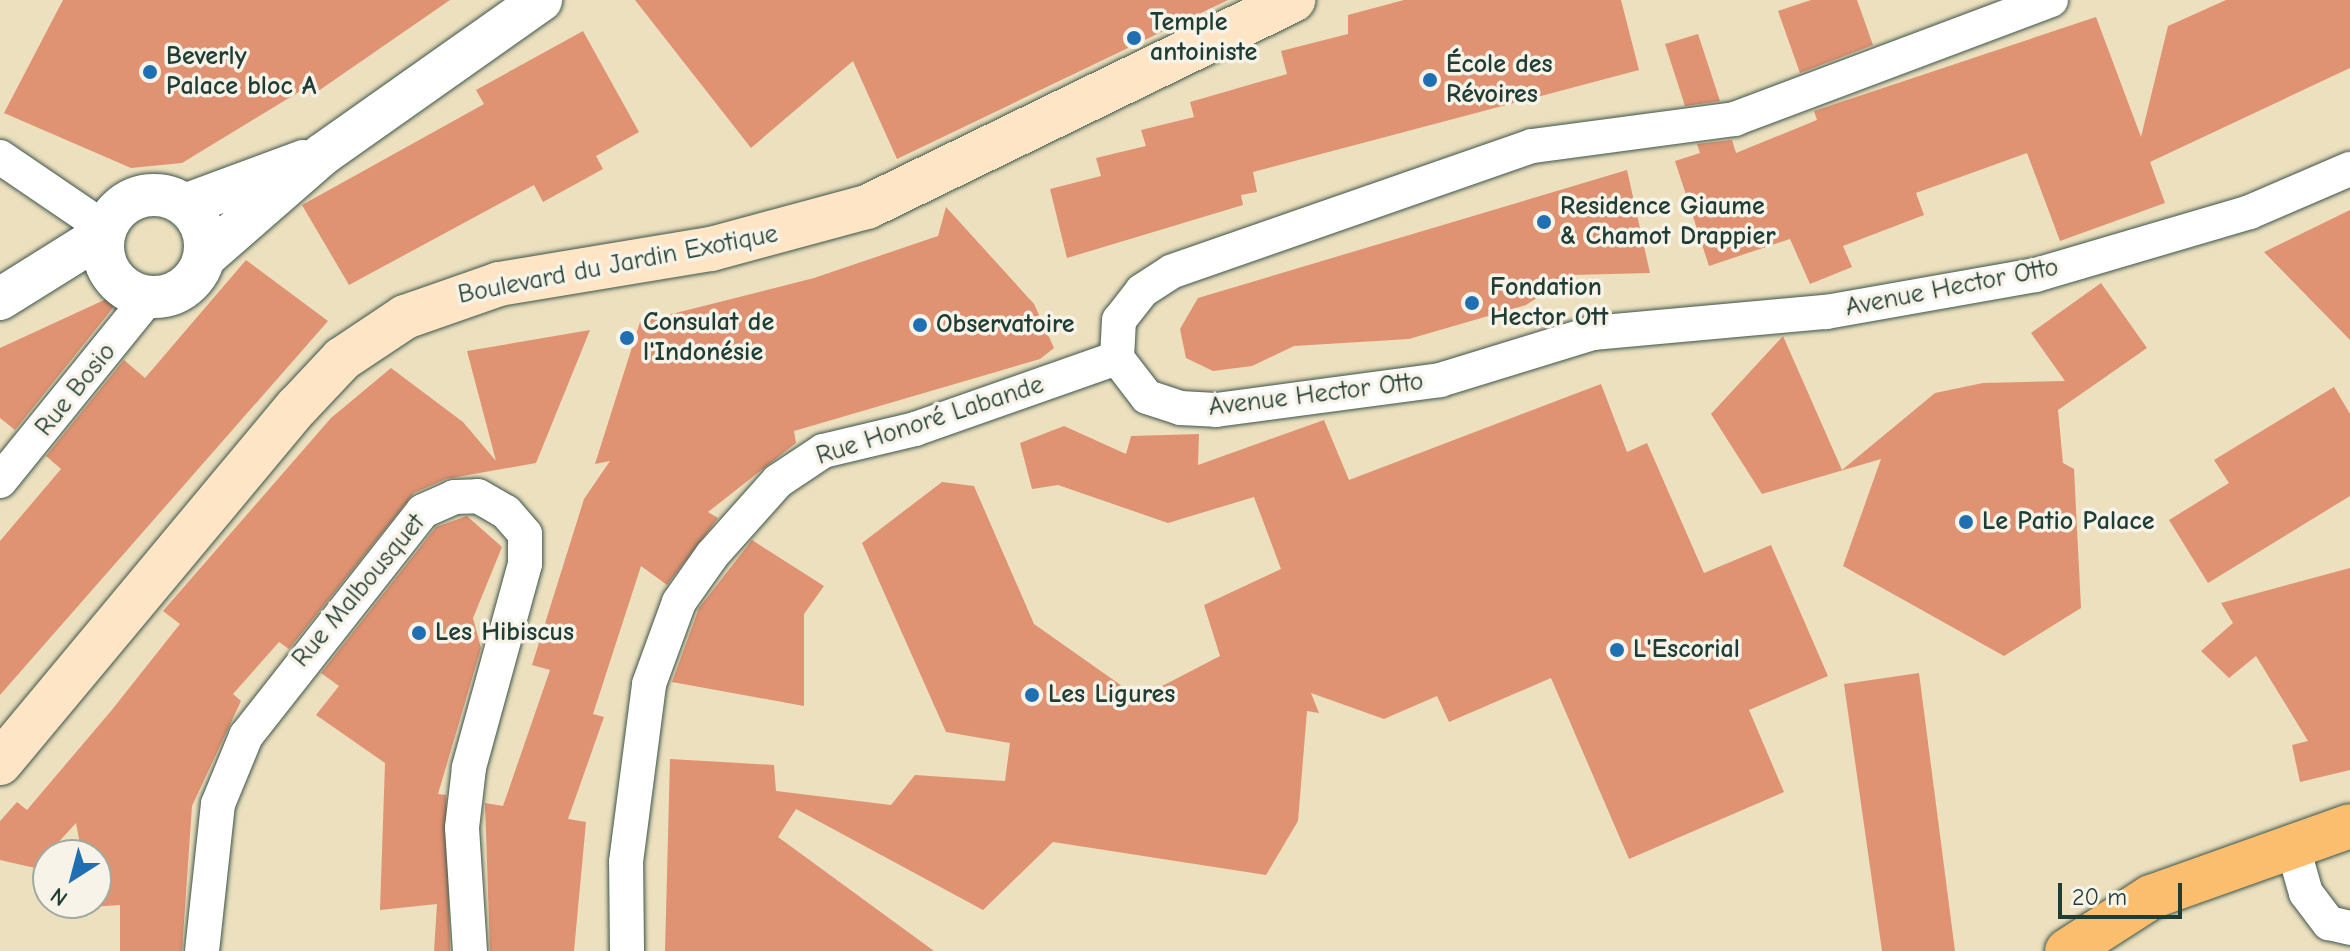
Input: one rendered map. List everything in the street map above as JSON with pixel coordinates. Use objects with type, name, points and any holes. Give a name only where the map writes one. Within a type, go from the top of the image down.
[{"type":"main road","name":"Boulevard du Jardin Exotique","points":[[0,763],[297,407],[342,359],[405,317],[499,284],[711,249],[867,207],[1293,0]]},
{"type":"main road","points":[[2067,951],[2151,897],[2292,844],[2350,826]]},
{"type":"street","points":[[0,157],[106,245],[126,289],[149,297],[185,288],[205,257],[323,154],[541,0]]},
{"type":"street","points":[[1117,358],[1119,320],[1142,291],[1171,272],[1532,146],[1735,119],[2051,0]]},
{"type":"street","points":[[16,292],[106,245],[139,197],[185,205],[323,154]]},
{"type":"street","name":"Avenue Hector Otto","points":[[1117,358],[1147,397],[1180,408],[1216,410],[1440,380],[1593,333],[1826,312],[2036,275],[2250,212],[2350,169]]},
{"type":"street","points":[[185,205],[205,237],[205,257]]},
{"type":"street","name":"Rue Bosio","points":[[0,481],[149,297]]},
{"type":"street","name":"Rue Honoré Labande","points":[[627,951],[626,862],[649,684],[679,602],[712,555],[778,481],[823,451],[915,429],[1117,358]]},
{"type":"street","name":"Rue Malbousquet","points":[[202,951],[218,804],[246,736],[423,511],[454,497],[478,496],[506,512],[525,534],[525,564],[469,768],[462,828],[470,951]]},
{"type":"street","points":[[2292,844],[2306,893],[2329,923],[2350,928]]},
{"type":"building","name":"Beverly Palace bloc A","points":[[63,0],[450,0],[311,96],[307,87],[182,163],[131,168],[4,113]]},
{"type":"building","points":[[635,0],[1228,0],[897,159],[853,61],[751,148]]},
{"type":"building","name":"École des Révoires","points":[[1404,0],[1621,0],[1639,70],[1253,172],[1257,192],[1241,195],[1243,205],[1067,258],[1050,189],[1101,176],[1096,158],[1146,146],[1141,130],[1194,117],[1190,102],[1287,74],[1281,51],[1348,34],[1348,15]]},
{"type":"building","points":[[1811,0],[1857,0],[1873,45],[1800,73],[1778,11]]},
{"type":"building","points":[[2226,0],[2350,0],[2350,68],[2150,162],[2165,203],[2060,241],[2027,153],[1916,193],[1924,215],[1843,246],[1852,267],[1810,284],[1790,239],[1709,266],[1675,161],[1700,153],[1697,144],[1732,140],[1736,153],[1817,120],[1814,111],[2096,17],[2141,137],[2168,26]]},
{"type":"building","points":[[583,31],[639,132],[596,156],[603,169],[543,202],[534,185],[349,285],[302,205],[484,104],[476,90]]},
{"type":"building","points":[[1698,34],[1720,101],[1685,106],[1665,44]]},
{"type":"building","name":"Residence Giaume & Chamot Drappier","points":[[1627,170],[1650,273],[1572,275],[1526,305],[1409,339],[1294,346],[1252,366],[1213,371],[1186,358],[1180,329],[1198,298]]},
{"type":"building","points":[[946,207],[1034,304],[1054,348],[1040,359],[794,431],[796,443],[708,512],[718,518],[667,585],[641,566],[593,714],[604,717],[568,819],[586,822],[574,951],[490,951],[485,803],[503,806],[550,670],[532,665],[584,499],[610,461],[595,464],[640,322],[814,278],[938,236]]},
{"type":"building","points":[[2350,210],[2350,340],[2264,252]]},
{"type":"building","points":[[246,260],[328,321],[0,695],[0,541],[61,469],[46,456],[124,360],[145,378]]},
{"type":"building","name":"Le Patio Palace","points":[[2101,283],[2147,348],[2058,410],[2063,463],[2074,469],[2081,608],[2004,656],[1843,566],[1881,459],[1762,494],[1711,414],[1783,336],[1842,470],[1935,393],[1983,383],[2065,381],[2031,333]]},
{"type":"building","points":[[128,289],[15,430],[0,418],[0,348]]},
{"type":"building","points":[[590,330],[536,463],[446,479],[414,493],[289,649],[279,642],[233,694],[241,701],[192,806],[182,951],[120,951],[120,905],[112,906],[112,839],[79,839],[76,823],[61,839],[32,839],[32,867],[0,860],[0,821],[17,802],[27,810],[180,624],[163,611],[331,418],[391,368],[463,422],[496,461],[467,351]]},
{"type":"building","points":[[1601,384],[1627,452],[1647,443],[1704,573],[1771,545],[1828,676],[1749,710],[1784,792],[1629,859],[1551,678],[1449,722],[1437,696],[1384,719],[1311,693],[1319,713],[1307,711],[1298,821],[1266,875],[1053,842],[983,910],[796,809],[778,837],[934,951],[665,951],[670,759],[774,765],[776,791],[891,805],[915,775],[1005,781],[1010,743],[946,732],[862,543],[942,482],[974,486],[1034,624],[1139,698],[1220,656],[1204,605],[1281,569],[1254,497],[1168,523],[1058,485],[1032,489],[1020,443],[1064,426],[1126,454],[1131,436],[1199,434],[1198,465],[1324,420],[1349,480]]},
{"type":"building","points":[[2334,387],[2350,414],[2350,496],[2208,583],[2169,520],[2229,483],[2214,460]]},
{"type":"building","name":"Les Hibiscus","points":[[467,516],[502,547],[473,618],[481,648],[438,794],[446,795],[450,951],[434,951],[437,904],[380,910],[385,763],[316,715],[339,686],[321,673],[436,527]]},
{"type":"building","points":[[752,540],[824,586],[804,614],[804,706],[672,682],[699,608]]},
{"type":"building","points":[[2350,568],[2350,770],[2300,782],[2292,745],[2308,741],[2256,656],[2229,678],[2201,651],[2233,623],[2221,603]]},
{"type":"building","points":[[1919,673],[1955,951],[1882,951],[1844,684]]},
{"type":"place","name":"Temple antoiniste","points":[[1134,38]]},
{"type":"place","name":"Beverly Palace bloc A","points":[[150,72]]},
{"type":"place","name":"École des Révoires","points":[[1430,80]]},
{"type":"place","name":"Residence Giaume & Chamot Drappier","points":[[1544,222]]},
{"type":"place","name":"Fondation Hector Ott","points":[[1472,303]]},
{"type":"place","name":"Observatoire","points":[[920,325]]},
{"type":"place","name":"Consulat de l'Indonésie","points":[[627,338]]},
{"type":"place","name":"Le Patio Palace","points":[[1966,522]]},
{"type":"place","name":"Les Hibiscus","points":[[419,633]]},
{"type":"place","name":"L'Escorial","points":[[1617,650]]},
{"type":"place","name":"Les Ligures","points":[[1032,695]]}]
